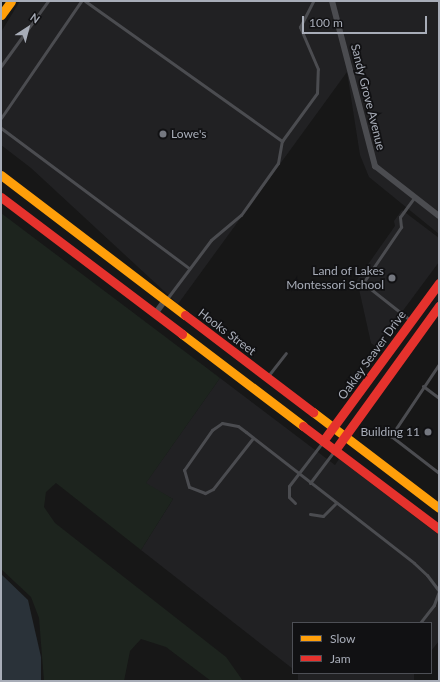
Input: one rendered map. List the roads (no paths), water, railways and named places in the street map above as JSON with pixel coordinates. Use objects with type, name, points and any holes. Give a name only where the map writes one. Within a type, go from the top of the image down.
[{"type":"street","points":[[1,15],[11,1]]},
{"type":"street","name":"Sandy Grove Avenue","points":[[332,1],[375,166],[414,198],[439,216]]},
{"type":"street","name":"Hooks Street","points":[[1,174],[439,508]]},
{"type":"street","points":[[1,197],[439,529]]},
{"type":"street","name":"Oakley Seaver Drive","points":[[323,441],[439,283]]},
{"type":"street","points":[[155,314],[165,300]]},
{"type":"street","points":[[335,450],[439,306]]},
{"type":"street","points":[[411,321],[422,329]]},
{"type":"lane","points":[[1,66],[48,1]]},
{"type":"lane","points":[[1,118],[81,1]]},
{"type":"lane","points":[[85,1],[282,142]]},
{"type":"lane","points":[[165,300],[211,240],[241,215],[278,163],[282,142],[319,87],[318,69],[300,27],[313,1]]},
{"type":"lane","points":[[1,128],[189,268]]},
{"type":"lane","points":[[411,321],[366,289],[363,281],[401,227],[400,217],[414,198]]},
{"type":"lane","points":[[267,377],[286,353]]},
{"type":"lane","points":[[439,364],[391,436],[439,473]]},
{"type":"lane","points":[[423,386],[439,398]]},
{"type":"lane","points":[[253,438],[214,490],[196,492],[189,487],[184,470],[217,425],[230,423],[253,438],[336,503],[435,585],[438,596],[421,622]]},
{"type":"lane","points":[[295,503],[288,492],[298,473],[323,441]]},
{"type":"lane","points":[[310,483],[335,450]]},
{"type":"lane","points":[[310,514],[323,516],[336,503]]},
{"type":"place","name":"Lowe's","points":[[163,134]]},
{"type":"place","name":"Land of Lakes Montessori School","points":[[392,278]]},
{"type":"place","name":"Building 11","points":[[428,432]]}]
